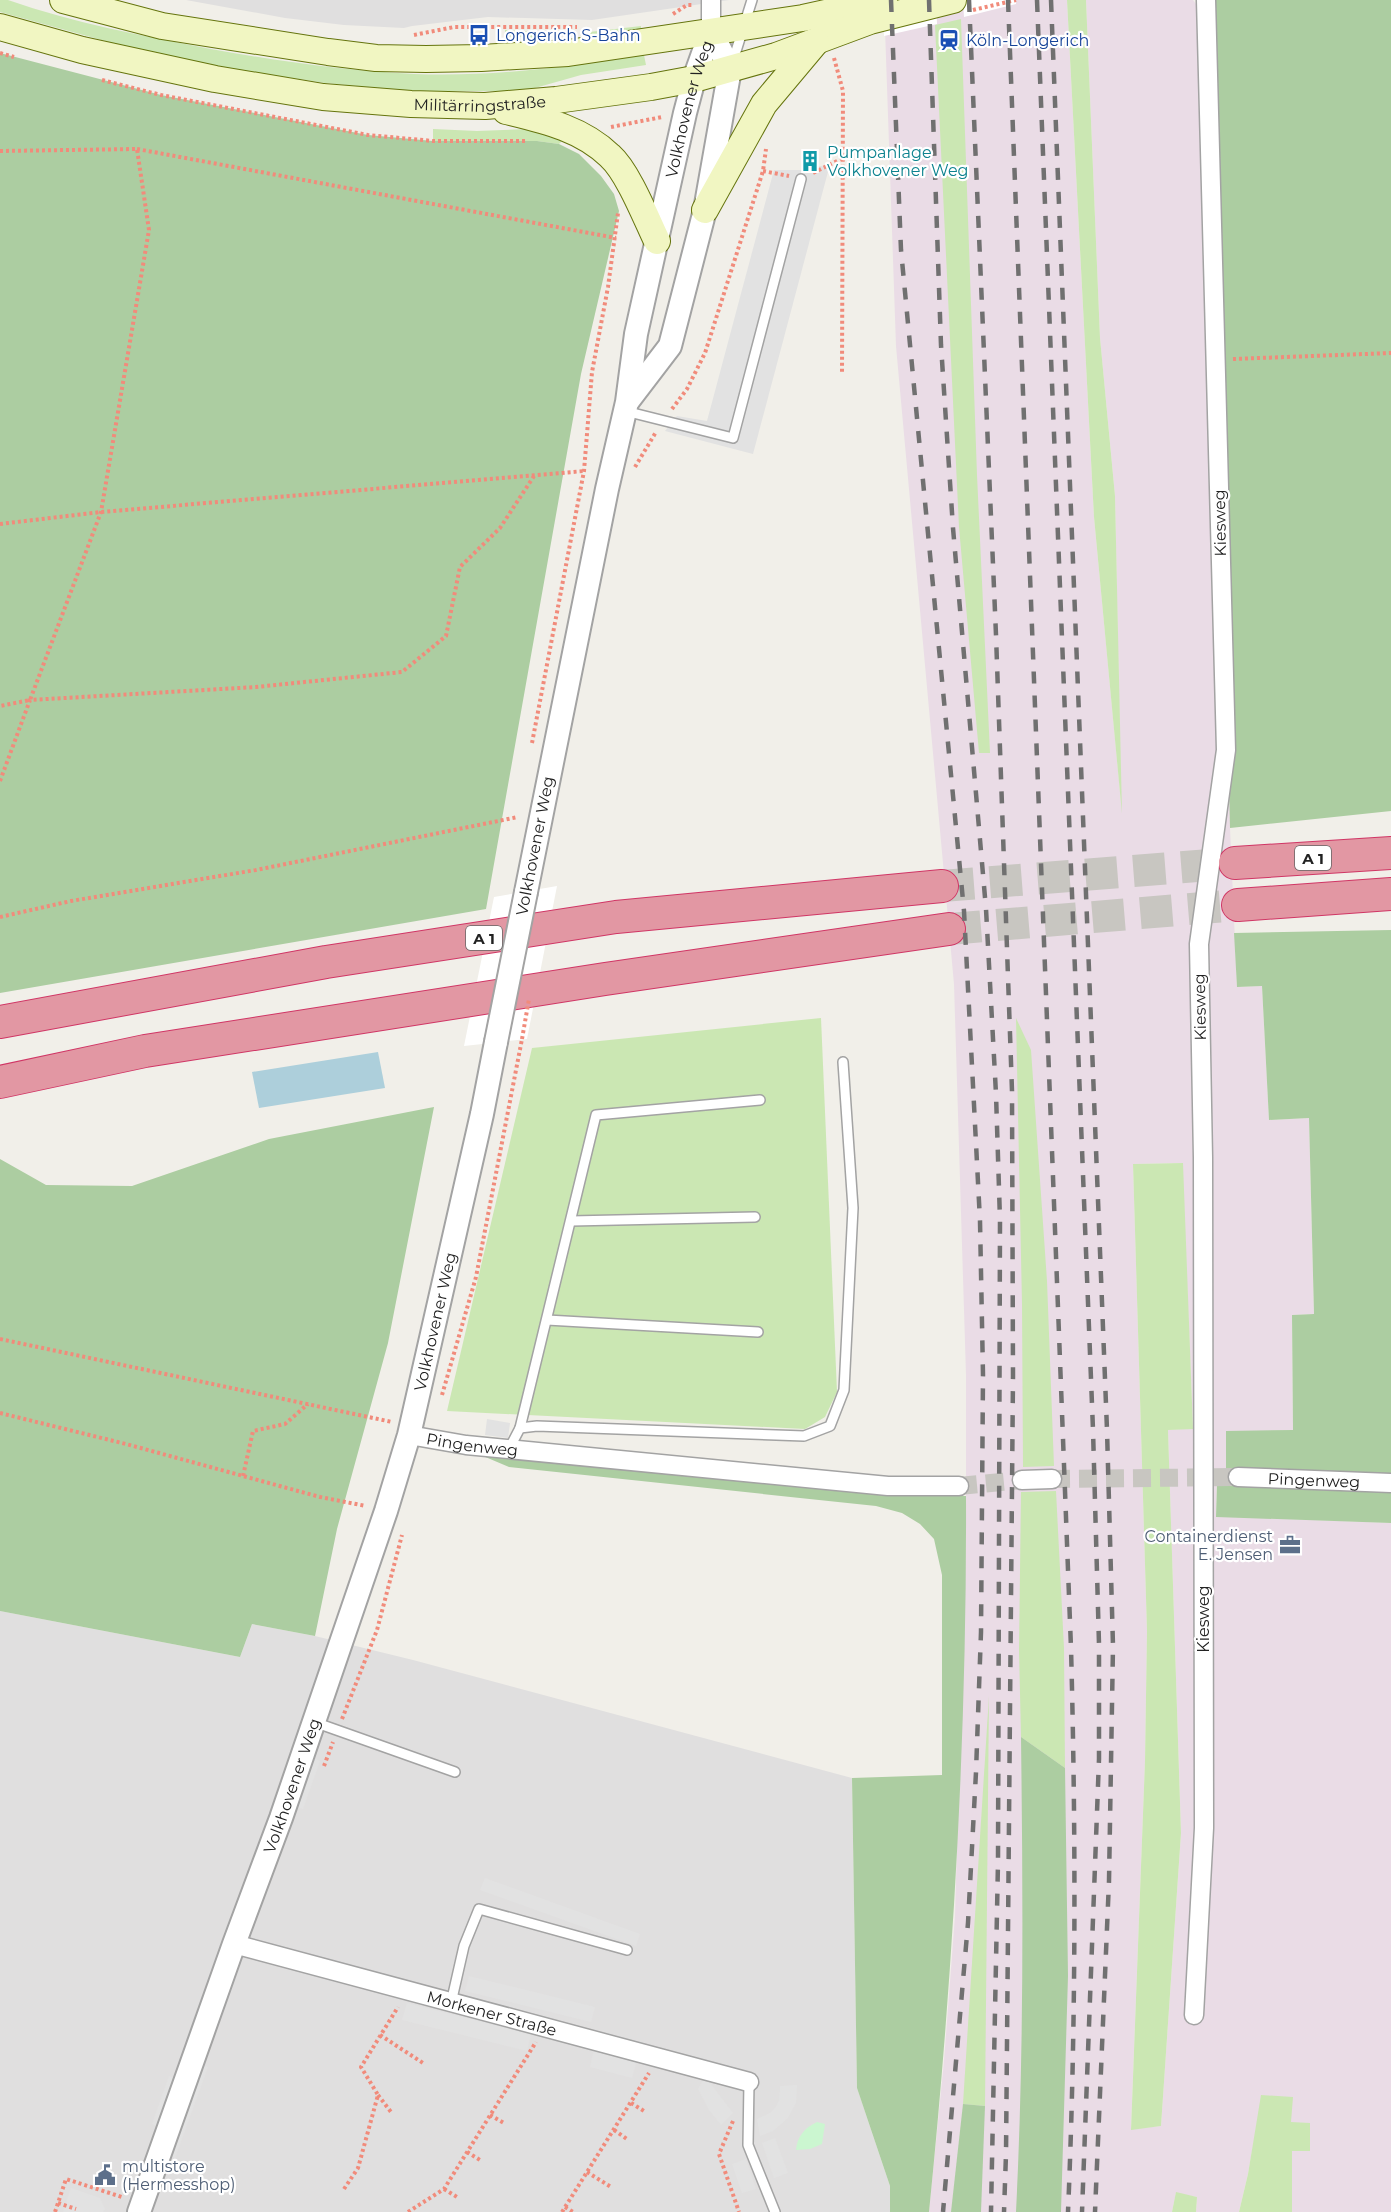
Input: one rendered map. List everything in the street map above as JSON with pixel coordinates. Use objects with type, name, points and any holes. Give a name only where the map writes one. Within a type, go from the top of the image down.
[{"type":"highway","name":"A 1","points":[[1235,863],[1391,853]]},
{"type":"highway","name":"A 1","points":[[0,1022],[326,962],[616,917],[942,886]]},
{"type":"highway","points":[[1238,905],[1391,894]]},
{"type":"highway","points":[[0,1082],[157,1050],[605,979],[949,929]]},
{"type":"main road","name":"Militärringstraße","points":[[0,27],[82,50],[216,80],[323,97],[411,104],[485,106],[556,100],[694,79],[825,49],[870,21],[953,0]]},
{"type":"main road","points":[[78,2],[162,26],[328,52],[376,58],[481,58],[568,53],[742,28],[803,18],[873,1]]},
{"type":"main road","points":[[705,210],[764,104],[825,49]]},
{"type":"main road","points":[[485,106],[563,126],[588,139],[612,157],[627,180],[657,241]]},
{"type":"street","name":"Kiesweg","points":[[1194,2015],[1204,1828],[1203,1170],[1199,944],[1226,750],[1206,0]]},
{"type":"street","points":[[711,2],[711,31]]},
{"type":"street","name":"Volkhovener Weg","points":[[626,407],[670,346],[705,210],[730,69],[711,31]]},
{"type":"street","name":"Volkhovener Weg","points":[[139,2212],[314,1722],[376,1509],[409,1435],[480,1126],[607,489],[626,407],[636,334],[694,79],[711,31]]},
{"type":"street","name":"Pingenweg","points":[[409,1435],[466,1445],[888,1486],[958,1486]]},
{"type":"street","name":"Pingenweg","points":[[1238,1477],[1391,1483]]},
{"type":"street","points":[[1022,1480],[1053,1479]]},
{"type":"street","name":"Morkener Straße","points":[[234,1944],[749,2082]]},
{"type":"lane","points":[[730,69],[752,0]]},
{"type":"lane","points":[[626,407],[664,421],[733,438],[801,179]]},
{"type":"lane","points":[[519,1428],[549,1427],[804,1436],[830,1426],[844,1390],[853,1208],[843,1062]]},
{"type":"lane","points":[[509,1449],[519,1428],[596,1115],[760,1100]]},
{"type":"lane","points":[[571,1221],[755,1217]]},
{"type":"lane","points":[[547,1320],[758,1332]]},
{"type":"lane","points":[[314,1722],[455,1772]]},
{"type":"lane","points":[[451,2002],[464,1946],[479,1909],[627,1950]]},
{"type":"lane","points":[[749,2082],[748,2145],[775,2212]]},
{"type":"path","points":[[670,16],[687,5],[711,2]]},
{"type":"path","points":[[409,36],[454,27],[585,26]]},
{"type":"path","points":[[825,49],[843,91],[842,375]]},
{"type":"path","points":[[633,478],[635,467],[645,449],[687,389],[705,353],[763,171],[766,142]]},
{"type":"path","points":[[0,781],[101,512],[149,230],[137,149]]},
{"type":"path","points":[[0,151],[137,149],[616,238]]},
{"type":"path","points":[[763,171],[801,179],[843,158]]},
{"type":"path","points":[[531,747],[584,471],[592,372],[619,211]]},
{"type":"path","points":[[1216,360],[1391,352]]},
{"type":"path","points":[[0,524],[101,512],[584,471]]},
{"type":"path","points":[[0,706],[30,700],[256,687],[402,672],[446,636],[460,567],[500,528],[534,476]]},
{"type":"path","points":[[0,917],[71,901],[256,870],[518,816]]},
{"type":"path","points":[[441,1400],[476,1277],[522,1039]]},
{"type":"path","name":"Pingenweg","points":[[0,1339],[225,1388],[389,1420],[409,1435]]},
{"type":"path","points":[[243,1476],[253,1431],[285,1424],[308,1404]]},
{"type":"path","points":[[0,1413],[320,1497],[376,1509]]},
{"type":"path","points":[[387,1431],[389,1420]]},
{"type":"path","points":[[369,1496],[376,1509]]},
{"type":"path","points":[[363,1517],[376,1509]]},
{"type":"path","points":[[391,2112],[361,2067],[407,1990]]},
{"type":"path","points":[[408,2212],[444,2189],[545,2028]]},
{"type":"path","points":[[380,2036],[423,2063]]},
{"type":"path","points":[[562,2212],[659,2057]]},
{"type":"path","points":[[344,2189],[358,2168],[378,2095]]},
{"type":"path","points":[[631,2103],[644,2111]]},
{"type":"path","points":[[490,2115],[504,2123]]},
{"type":"path","points":[[614,2130],[627,2139]]},
{"type":"path","points":[[467,2152],[480,2160]]},
{"type":"path","points":[[588,2172],[611,2187]]},
{"type":"path","points":[[55,2212],[66,2179],[122,2197]]},
{"type":"path","points":[[117,2207],[126,2187]]},
{"type":"path","points":[[444,2189],[457,2197]]},
{"type":"path","points":[[58,2203],[76,2210]]},
{"type":"path","points":[[565,2207],[573,2212]]},
{"type":"shaded area","points":[[186,0],[729,0],[592,20],[488,17],[404,28],[344,25],[285,18]]},
{"type":"shaded area","points":[[884,0],[1067,0],[1094,517],[1121,802],[1115,496],[1100,338],[1086,0],[1193,0],[1196,4],[1220,745],[1230,755],[1230,828],[1237,987],[1262,986],[1269,1120],[1309,1118],[1314,1314],[1292,1315],[1293,1430],[1226,1432],[1226,1470],[1217,1484],[1216,1516],[1391,1523],[1391,2212],[1292,2212],[1291,2122],[1262,2095],[1239,2212],[1196,2212],[1197,2197],[1176,2193],[1172,2212],[929,2212],[955,1916],[966,1533],[966,1375],[954,984],[896,346]],"holes":[[[1182,1163],[1193,1428],[1168,1430],[1181,1833],[1161,2126],[1131,2129],[1145,1761],[1147,1631],[1133,1164]]]},
{"type":"shaded area","points":[[821,166],[829,168],[753,454],[665,431],[677,416],[707,421],[774,170],[801,170]]},
{"type":"shaded area","points":[[487,1419],[510,1423],[508,1438],[485,1435]]},
{"type":"shaded area","points":[[0,1611],[240,1657],[252,1624],[315,1636],[413,1660],[852,1778],[857,2088],[890,2186],[890,2212],[0,2212]]},
{"type":"shaded area","points":[[314,1758],[320,1761],[303,1809],[296,1807]]},
{"type":"shaded area","points":[[485,1878],[640,1934],[636,1946],[480,1890]]},
{"type":"shaded area","points":[[469,1976],[595,2007],[591,2022],[465,1991]]},
{"type":"shaded area","points":[[407,2003],[531,2034],[527,2051],[402,2020]]},
{"type":"shaded area","points":[[594,2049],[637,2060],[632,2078],[590,2067]]},
{"type":"shaded area","points":[[201,2065],[208,2067],[175,2158],[168,2156]]},
{"type":"shaded area","points":[[169,2076],[176,2079],[158,2127],[152,2124]]},
{"type":"shaded area","points":[[705,2076],[733,2113],[721,2125],[709,2110],[698,2089]]},
{"type":"shaded area","points":[[797,2085],[796,2103],[788,2118],[773,2131],[760,2136],[757,2119],[775,2108],[779,2101],[780,2086]]},
{"type":"shaded area","points":[[775,2138],[788,2173],[774,2178],[762,2143]]},
{"type":"shaded area","points":[[746,2159],[756,2189],[742,2193],[732,2164]]},
{"type":"shaded area","points":[[71,2188],[100,2198],[105,2209],[103,2212],[63,2212]]},
{"type":"green space","points":[[0,0],[8,0],[58,16],[185,44],[363,71],[472,74],[558,67],[644,55],[646,65],[581,75],[535,88],[514,91],[411,91],[325,83],[174,60],[0,12]]},
{"type":"green space","points":[[1067,0],[1086,0],[1100,338],[1115,496],[1122,814],[1094,517]]},
{"type":"green space","points":[[1211,0],[1391,0],[1391,811],[1230,828]]},
{"type":"green space","points":[[961,19],[977,475],[990,753],[979,753],[959,527],[935,25]]},
{"type":"green space","points":[[641,26],[641,30],[584,38],[581,33]]},
{"type":"green space","points":[[505,30],[553,33],[550,39],[505,36]]},
{"type":"green space","points":[[0,53],[161,95],[368,135],[433,141],[537,141],[559,144],[579,154],[601,176],[614,194],[619,211],[581,374],[486,909],[0,993]]},
{"type":"green space","points":[[433,129],[477,131],[527,129],[563,140],[559,144],[537,141],[433,141]]},
{"type":"green space","points":[[1391,930],[1391,1474],[1226,1470],[1226,1431],[1293,1430],[1292,1315],[1314,1314],[1309,1118],[1269,1120],[1262,986],[1237,987],[1234,933]]},
{"type":"green space","points":[[821,1018],[837,1392],[825,1417],[805,1429],[447,1411],[532,1048]]},
{"type":"green space","points":[[1016,1018],[1031,1050],[1047,1281],[1054,1466],[1023,1467]]},
{"type":"green space","points":[[434,1107],[388,1343],[337,1529],[315,1636],[252,1624],[240,1657],[0,1611],[0,1159],[46,1185],[132,1186],[269,1139]]},
{"type":"green space","points":[[1183,1163],[1193,1429],[1168,1430],[1181,1833],[1161,2126],[1131,2130],[1145,1761],[1147,1631],[1133,1164]]},
{"type":"green space","points":[[483,1456],[892,1495],[966,1496],[964,1675],[957,1854],[938,2123],[929,2212],[890,2212],[890,2186],[857,2088],[852,1778],[942,1775],[942,1575],[934,1539],[920,1524],[902,1513],[876,1506],[509,1467]]},
{"type":"green space","points":[[1217,1484],[1391,1490],[1391,1523],[1216,1517]]},
{"type":"green space","points":[[1056,1491],[1064,1648],[1065,1768],[1021,1737],[1019,1650],[1021,1492]]},
{"type":"green space","points":[[989,1696],[985,2106],[963,2104]]},
{"type":"green space","points":[[1021,1737],[1065,1768],[1068,1976],[1061,2212],[1016,2212],[1022,2034]]},
{"type":"green space","points":[[1261,2095],[1293,2097],[1291,2122],[1310,2123],[1310,2151],[1292,2151],[1292,2212],[1239,2212],[1248,2174]]},
{"type":"green space","points":[[963,2104],[985,2106],[981,2212],[951,2212]]},
{"type":"green space","points":[[817,2122],[825,2124],[822,2144],[810,2149],[796,2150],[802,2133]]},
{"type":"green space","points":[[1176,2192],[1197,2197],[1196,2212],[1172,2212]]},
{"type":"water","points":[[378,1052],[385,1088],[259,1108],[252,1072]]},
{"type":"pier","points":[[883,0],[936,0],[937,24],[884,36]]},
{"type":"pier","points":[[963,0],[1016,0],[1016,4],[964,17]]},
{"type":"pier","points":[[557,886],[527,1039],[464,1046],[494,897]]},
{"type":"tunnel","points":[[942,886],[1235,863]]},
{"type":"tunnel","points":[[949,929],[1238,905]]},
{"type":"tunnel","points":[[1052,1479],[1238,1477]]},
{"type":"tunnel","points":[[959,1486],[1022,1480]]},
{"type":"railway","points":[[891,0],[901,250],[964,911],[980,1221],[983,1375],[981,1632],[976,1772],[968,1923],[943,2212]]},
{"type":"railway","points":[[929,0],[941,345],[953,528],[986,909],[1000,1220],[998,1862],[991,2212]]},
{"type":"railway","points":[[969,0],[996,635],[1012,1091],[1013,1376],[1004,2212]]},
{"type":"railway","points":[[1008,0],[1071,1648],[1074,1930],[1073,2071],[1068,2212]]},
{"type":"railway","points":[[1037,0],[1093,1430],[1099,1644],[1099,1759],[1082,2212]]},
{"type":"railway","points":[[1051,0],[1107,1430],[1113,1646],[1109,1881],[1095,2212]]},
{"type":"place","name":"Longerich S-Bahn","points":[[479,35]]},
{"type":"place","name":"Köln-Longerich","points":[[949,40]]},
{"type":"place","name":"Pumpanlage Volkhovener Weg","points":[[810,161]]},
{"type":"place","name":"Containerdienst E. Jensen","points":[[1290,1545]]},
{"type":"place","name":"multistore (Hermesshop)","points":[[105,2175]]}]
